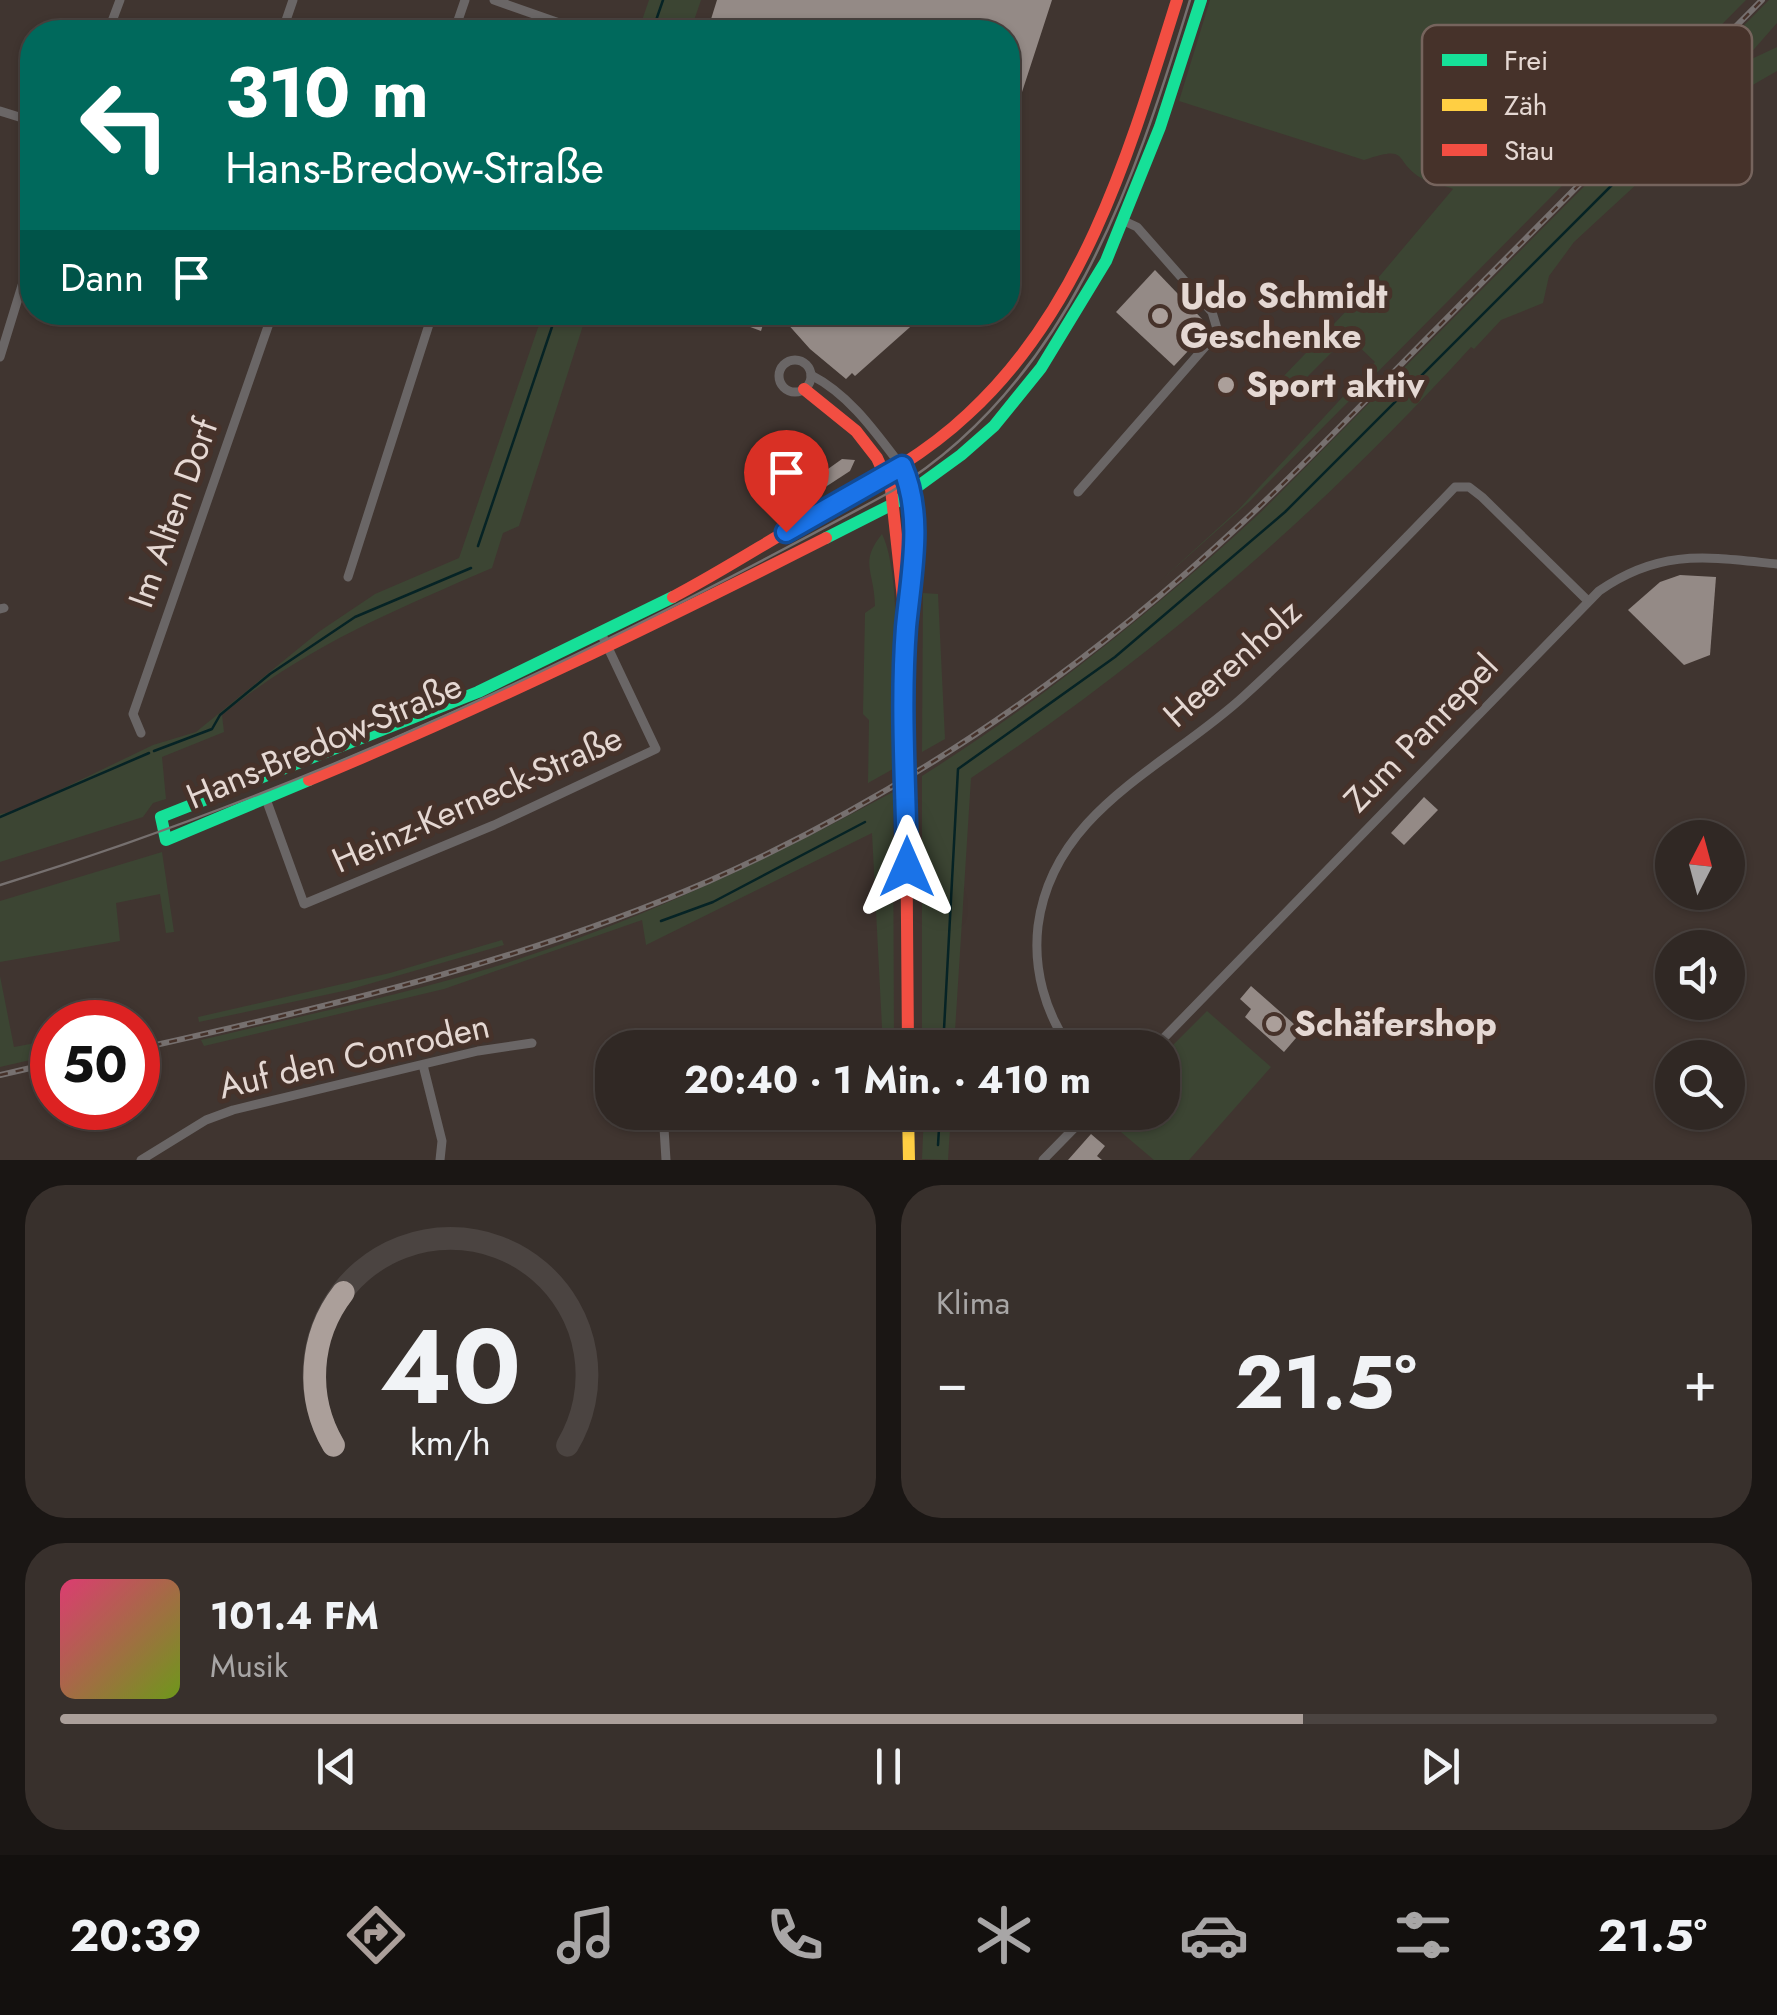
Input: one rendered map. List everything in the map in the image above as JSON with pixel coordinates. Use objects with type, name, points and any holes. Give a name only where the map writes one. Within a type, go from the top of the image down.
[{"type":"main road","name":"Hans-Bredow-Straße","points":[[1177,0],[1136,119],[1070,284],[1024,354],[976,407],[902,466],[750,556],[601,633],[356,745],[161,817],[166,840],[448,722],[608,648],[895,503],[994,426],[1042,368],[1077,314],[1124,220],[1201,0]]},
{"type":"main road","points":[[804,390],[850,422],[886,476],[895,503],[906,626],[908,1030]]},
{"type":"main road","points":[[902,466],[913,491],[911,600],[906,626]]},
{"type":"main road","points":[[908,1130],[909,1160]]},
{"type":"street","points":[[494,0],[551,20]]},
{"type":"street","points":[[1078,492],[1218,332],[1212,312],[1137,227],[1124,220]]},
{"type":"street","points":[[0,358],[20,292]]},
{"type":"street","name":"Im Alten Dorf","points":[[141,732],[133,714],[268,325]]},
{"type":"street","points":[[348,577],[428,325]]},
{"type":"street","points":[[812,376],[804,390],[786,389],[779,377],[781,368],[796,360],[807,364],[812,376],[840,394],[864,418],[902,466]]},
{"type":"street","name":"Heerenholz","points":[[1058,1030],[1039,979],[1036,941],[1041,902],[1062,852],[1091,815],[1244,696],[1455,487],[1469,488],[1482,497],[1587,600]]},
{"type":"street","name":"Zum Panrepel","points":[[1171,1030],[1587,600],[1620,576],[1660,560],[1687,556],[1777,564]]},
{"type":"street","name":"Heinz-Kerneck-Straße","points":[[266,799],[304,904],[494,826],[656,749],[601,633]]},
{"type":"street","name":"Auf den Conroden","points":[[140,1160],[206,1120],[233,1110],[532,1043]]},
{"type":"street","points":[[423,1065],[442,1141],[440,1160]]},
{"type":"street","points":[[664,1130],[666,1160]]},
{"type":"street","points":[[1043,1160],[1072,1130]]},
{"type":"green space","points":[[649,0],[701,0],[694,20],[642,20]]},
{"type":"green space","points":[[1210,0],[1746,0],[1721,25],[1422,25],[1422,178],[1395,154],[1364,160],[1179,101]]},
{"type":"green space","points":[[1769,0],[1777,0],[1777,23],[1752,51],[1752,25],[1744,25]]},
{"type":"green space","points":[[1777,47],[1777,71],[1752,85],[1752,59]]},
{"type":"green space","points":[[1440,185],[1563,185],[1250,501],[1158,583],[1239,509],[1375,362],[1348,336],[1291,393],[1280,380],[1378,278],[1453,189]]},
{"type":"green space","points":[[1585,185],[1636,185],[1574,242],[1549,276],[1543,303],[1501,320],[1296,523],[1171,631],[971,778],[955,1030],[922,1030],[922,776],[1098,651],[1262,511]]},
{"type":"green space","points":[[539,325],[583,325],[519,526],[503,533],[492,568],[352,632],[253,691],[222,715],[224,732],[162,757],[166,799],[153,803],[143,817],[0,862],[0,814],[16,811],[153,745],[196,732],[320,631],[375,594],[459,558]]},
{"type":"green space","points":[[882,534],[889,554],[895,613],[893,769],[868,783],[869,720],[863,714],[865,613],[875,606],[869,560]]},
{"type":"green space","points":[[923,593],[938,594],[945,739],[922,752]]},
{"type":"green space","points":[[893,792],[894,1030],[882,1030],[872,833],[646,945],[642,920],[444,989],[204,1046],[201,1040],[497,966],[699,889]]},
{"type":"green space","points":[[162,852],[174,932],[166,933],[160,894],[116,903],[120,941],[0,962],[0,901]]},
{"type":"green space","points":[[502,940],[504,945],[348,990],[199,1022],[198,1017],[390,973]]},
{"type":"green space","points":[[0,976],[14,1047],[30,1044],[30,1060],[0,1067]]},
{"type":"green space","points":[[1207,1011],[1271,1067],[1189,1160],[1154,1160],[1119,1130],[1180,1130],[1180,1038]]},
{"type":"green space","points":[[923,1130],[950,1130],[948,1160],[922,1159]]},
{"type":"building","points":[[717,0],[1052,0],[1020,98],[1020,20],[711,20]]},
{"type":"building","name":"Udo Schmidt Geschenke","points":[[1155,270],[1204,321],[1204,334],[1174,366],[1116,312]]},
{"type":"building","points":[[789,325],[912,325],[855,376],[852,373],[846,379]]},
{"type":"building","points":[[842,459],[855,460],[850,471],[807,499],[800,489]]},
{"type":"building","points":[[1680,575],[1716,577],[1710,655],[1684,665],[1628,610],[1660,582]]},
{"type":"building","points":[[1424,797],[1438,810],[1404,845],[1391,833]]},
{"type":"building","name":"Schäfershop","points":[[1251,986],[1302,1031],[1284,1052],[1245,1017],[1251,1009],[1240,999]]},
{"type":"building","points":[[1091,1134],[1105,1146],[1097,1156],[1102,1160],[1068,1160]]},
{"type":"waterway","points":[[656,20],[663,0]]},
{"type":"waterway","points":[[944,1030],[958,769],[1115,657],[1285,512],[1612,185]]},
{"type":"waterway","points":[[478,546],[553,325]]},
{"type":"waterway","points":[[154,751],[212,729],[220,715],[270,674],[355,617],[471,568]]},
{"type":"waterway","points":[[0,817],[149,753]]},
{"type":"waterway","points":[[661,921],[713,902],[865,822]]},
{"type":"waterway","points":[[938,1145],[939,1130]]},
{"type":"tram line","points":[[0,885],[231,805],[456,711],[784,549],[892,491],[953,447],[1004,395],[1048,338],[1085,275],[1144,140],[1190,0]]},
{"type":"railway","points":[[1737,25],[1762,0]]},
{"type":"railway","points":[[160,1044],[427,979],[570,935],[709,881],[782,847],[923,768],[1057,677],[1183,576],[1318,449],[1579,185]]},
{"type":"railway","points":[[0,1075],[30,1068]]},
{"type":"traffic: fast","points":[[826,538],[895,503],[961,455],[994,426],[1041,368],[1106,261],[1160,127],[1201,0]]},
{"type":"traffic: fast","points":[[309,780],[166,840],[161,817],[478,692],[673,597]]},
{"type":"traffic: slow","points":[[908,1130],[909,1160]]},
{"type":"traffic: jam","points":[[673,597],[907,461],[968,414],[1009,372],[1044,325],[1099,222],[1122,167],[1177,0]]},
{"type":"traffic: jam","points":[[804,389],[856,431],[877,458],[891,489],[906,626],[906,751]]},
{"type":"traffic: jam","points":[[902,467],[913,491],[909,613]]},
{"type":"traffic: jam","points":[[309,780],[570,664],[826,538]]},
{"type":"traffic: jam","points":[[906,751],[906,795]]},
{"type":"traffic: jam","points":[[906,795],[908,1030]]},
{"type":"place","name":"Udo Schmidt Geschenke","points":[[1160,316]]},
{"type":"place","name":"Sport aktiv","points":[[1226,385]]},
{"type":"place","name":"Schäfershop","points":[[1274,1024]]},
{"type":"route","points":[[786,532],[902,466],[913,491],[914,515],[911,600],[906,626],[907,867]]}]
